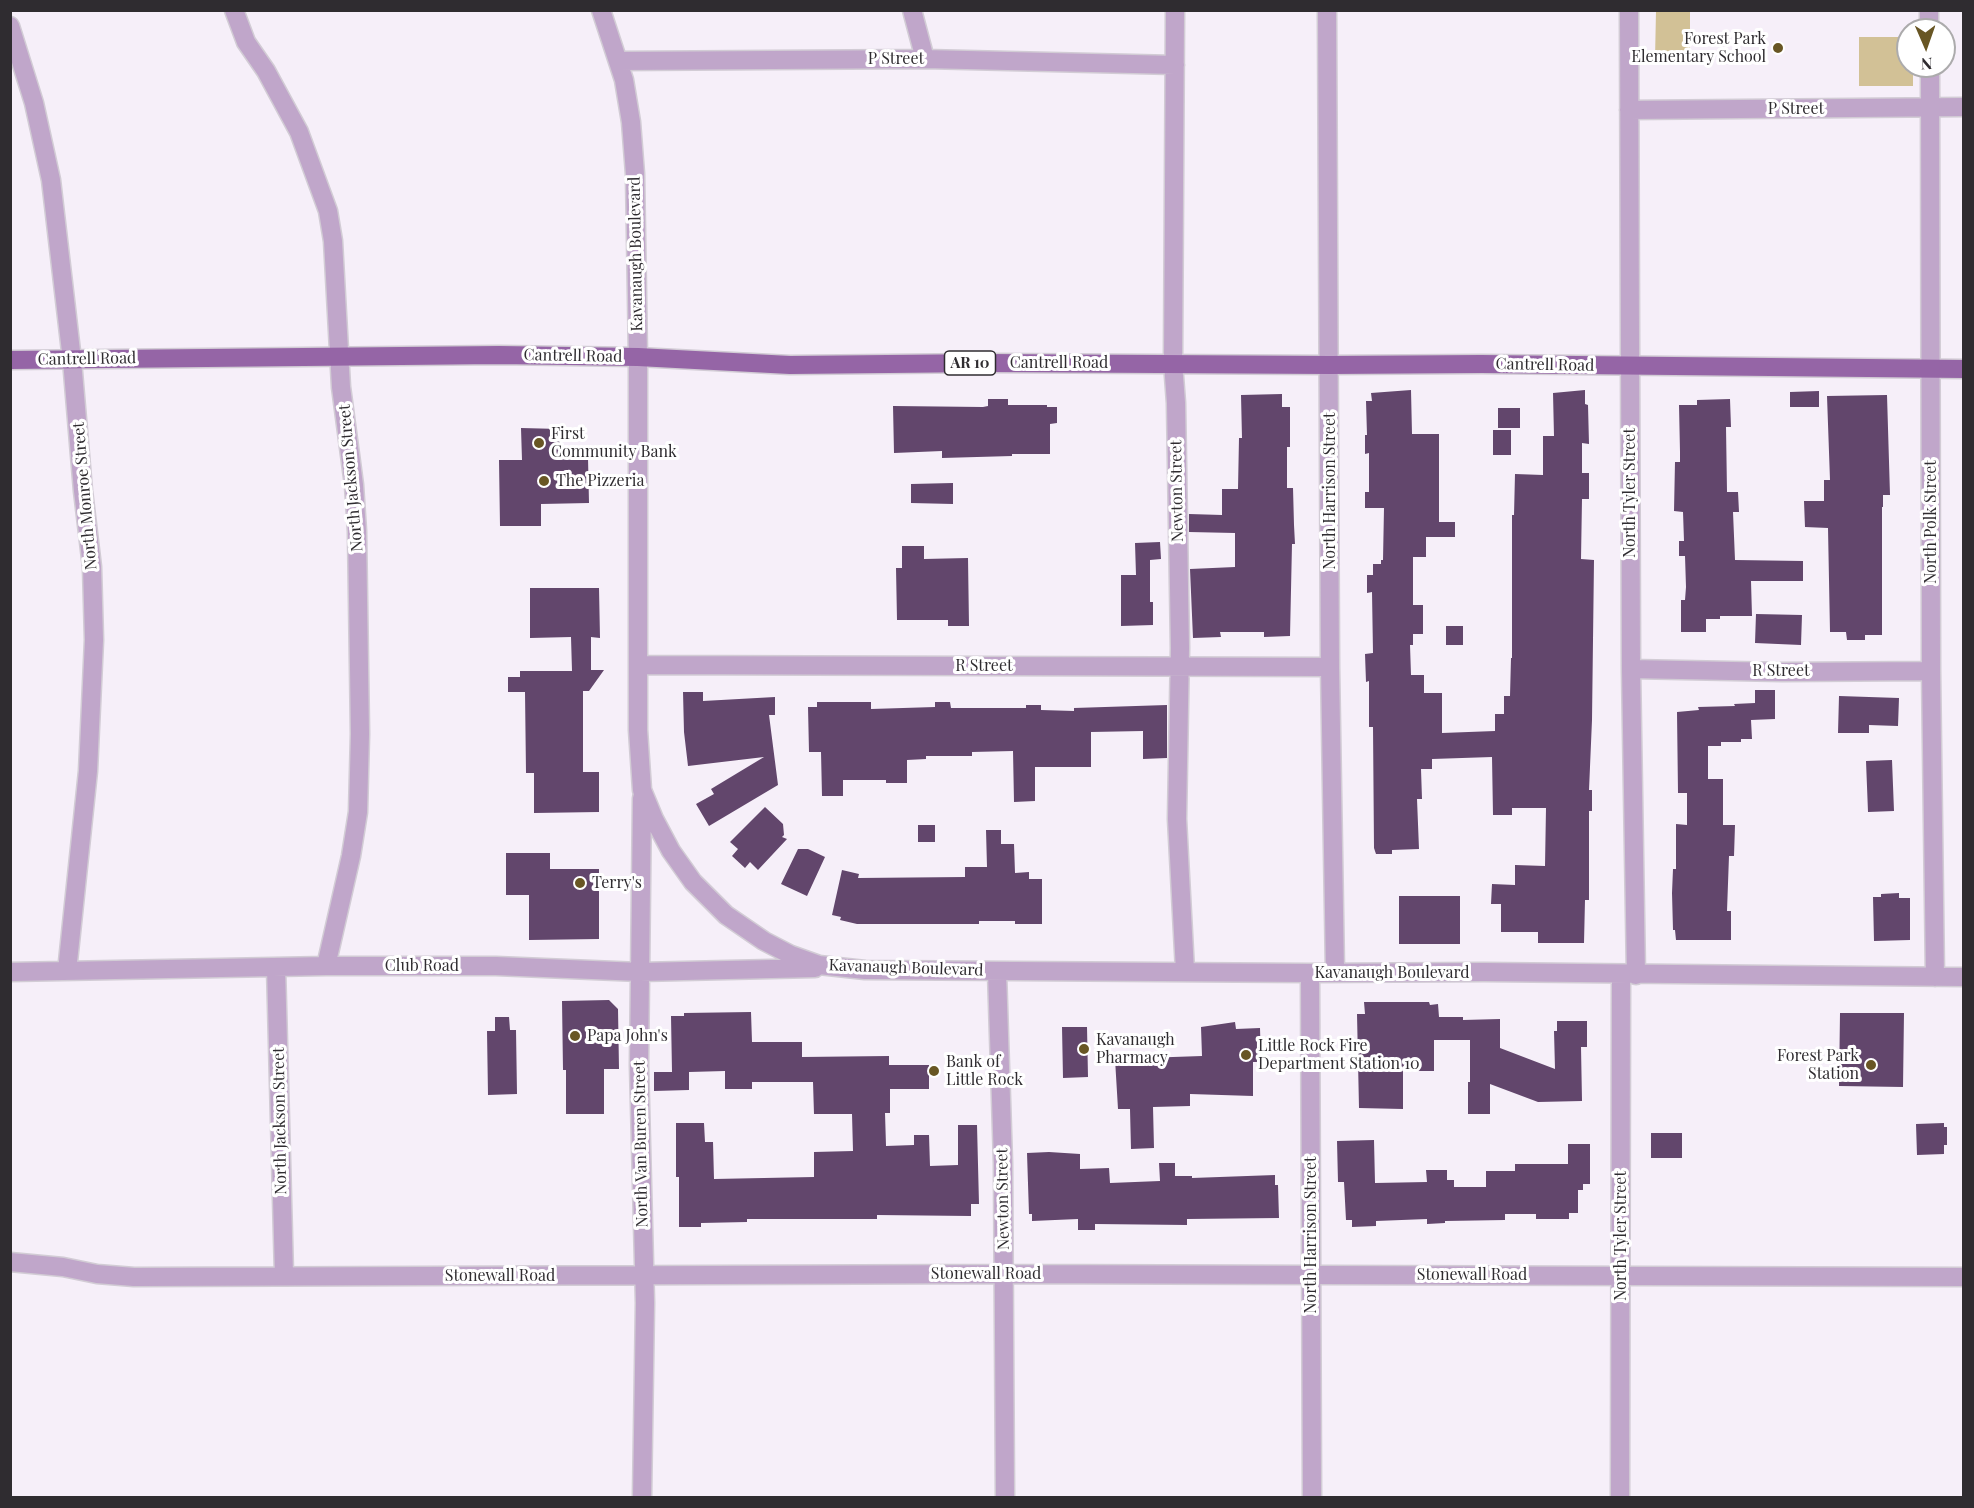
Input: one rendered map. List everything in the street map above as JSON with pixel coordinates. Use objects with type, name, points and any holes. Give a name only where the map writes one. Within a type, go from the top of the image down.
[{"type":"main road","name":"Cantrell Road","points":[[10,360],[339,356],[638,357],[790,365],[1481,364],[1964,369]]},
{"type":"street","name":"North Jackson Street","points":[[234,10],[241,33],[266,71],[299,132],[328,211],[333,241],[339,356],[357,531],[360,734],[358,812],[351,856],[326,966]]},
{"type":"street","name":"Kavanaugh Boulevard","points":[[601,10],[618,62],[631,122],[635,174],[638,357],[638,730],[642,790],[671,851],[693,882],[714,905],[765,941],[791,955],[819,965],[865,970],[1964,977]]},
{"type":"street","points":[[912,10],[925,59]]},
{"type":"street","name":"Newton Street","points":[[1175,10],[1173,363],[1176,403],[1179,666],[1177,819],[1185,971]]},
{"type":"street","name":"North Harrison Street","points":[[1327,10],[1330,667],[1335,972]]},
{"type":"street","name":"North Tyler Street","points":[[1620,1497],[1621,1276],[1628,975],[1631,669],[1629,10]]},
{"type":"street","name":"North Monroe Street","points":[[10,26],[33,103],[51,180],[72,360],[92,567],[94,640],[88,771],[67,971]]},
{"type":"street","name":"P Street","points":[[618,62],[925,59],[1174,65]]},
{"type":"street","name":"North Polk Street","points":[[1930,78],[1931,670],[1935,977]]},
{"type":"street","name":"P Street","points":[[1629,110],[1964,108]]},
{"type":"street","name":"R Street","points":[[639,665],[1330,667]]},
{"type":"street","name":"R Street","points":[[1631,669],[1782,672],[1931,670]]},
{"type":"street","name":"North Van Buren Street","points":[[642,790],[639,1065],[645,1303],[642,1497]]},
{"type":"street","name":"Club Road","points":[[10,972],[326,966],[496,966],[640,972],[834,967]]},
{"type":"street","name":"North Jackson Street","points":[[276,967],[284,1275]]},
{"type":"street","name":"Newton Street","points":[[997,972],[1003,1163],[1005,1497]]},
{"type":"street","name":"North Harrison Street","points":[[1310,973],[1312,1497]]},
{"type":"street","name":"Stonewall Road","points":[[10,1262],[134,1277],[1004,1274],[1964,1277]]},
{"type":"shaded area","points":[[1656,11],[1690,11],[1690,60],[1655,59]]},
{"type":"shaded area","points":[[1859,37],[1896,37],[1896,78],[1913,78],[1913,86],[1859,86]]},
{"type":"building","points":[[1411,390],[1412,434],[1439,434],[1439,522],[1455,522],[1455,537],[1426,537],[1426,557],[1413,557],[1413,605],[1423,605],[1423,634],[1413,634],[1413,645],[1410,645],[1411,675],[1424,675],[1424,693],[1442,693],[1442,733],[1495,731],[1495,714],[1504,714],[1504,696],[1510,696],[1512,658],[1512,515],[1514,515],[1515,474],[1543,475],[1543,436],[1554,436],[1553,393],[1585,390],[1585,404],[1588,405],[1589,444],[1582,443],[1582,473],[1589,473],[1589,499],[1582,499],[1581,559],[1594,560],[1589,790],[1592,790],[1592,811],[1589,811],[1589,900],[1585,900],[1584,943],[1538,943],[1538,932],[1501,932],[1501,904],[1491,904],[1492,884],[1515,885],[1515,865],[1545,866],[1546,808],[1512,808],[1512,815],[1493,815],[1492,757],[1432,759],[1432,769],[1421,769],[1422,799],[1417,799],[1419,849],[1392,850],[1392,854],[1376,854],[1374,848],[1373,727],[1369,727],[1369,681],[1366,682],[1365,654],[1373,653],[1372,592],[1367,593],[1367,575],[1373,575],[1373,564],[1381,564],[1383,560],[1384,508],[1365,508],[1365,492],[1369,492],[1369,453],[1365,454],[1366,401],[1372,401],[1371,393]]},
{"type":"building","points":[[1819,391],[1819,407],[1790,407],[1790,392]]},
{"type":"building","points":[[1282,394],[1282,407],[1290,407],[1287,488],[1293,488],[1295,544],[1292,544],[1290,636],[1264,637],[1264,632],[1220,632],[1221,637],[1193,638],[1190,569],[1235,567],[1235,533],[1189,532],[1189,514],[1222,515],[1222,489],[1238,489],[1239,438],[1242,438],[1241,395]]},
{"type":"building","points":[[1887,395],[1890,495],[1883,495],[1882,507],[1882,635],[1865,635],[1865,640],[1847,640],[1846,632],[1830,632],[1828,528],[1805,527],[1804,501],[1824,501],[1824,480],[1830,480],[1827,396]]},
{"type":"building","points":[[988,399],[1008,399],[1008,405],[1057,407],[1057,423],[1050,424],[1050,454],[942,458],[942,451],[894,453],[893,406],[983,407],[988,406]]},
{"type":"building","points":[[1730,399],[1731,427],[1726,427],[1727,492],[1738,492],[1739,512],[1733,512],[1735,560],[1803,561],[1803,581],[1751,581],[1752,616],[1720,616],[1720,619],[1706,619],[1706,632],[1681,632],[1681,600],[1685,600],[1686,587],[1685,556],[1679,556],[1679,541],[1684,541],[1683,512],[1674,511],[1675,462],[1680,462],[1679,405],[1697,405],[1697,400]]},
{"type":"building","points":[[1498,408],[1520,408],[1520,428],[1498,428]]},
{"type":"building","name":"The Pizzeria","points":[[521,428],[560,429],[560,459],[588,458],[589,503],[541,504],[541,526],[500,526],[499,460],[522,460]]},
{"type":"building","points":[[1493,430],[1511,430],[1511,455],[1493,455]]},
{"type":"building","points":[[953,483],[953,504],[911,503],[911,484]]},
{"type":"building","points":[[1160,542],[1161,559],[1150,560],[1150,602],[1153,602],[1153,625],[1121,626],[1121,575],[1136,575],[1135,543]]},
{"type":"building","points":[[902,546],[924,546],[924,559],[968,558],[969,626],[948,626],[948,620],[897,620],[896,568],[902,568]]},
{"type":"building","points":[[530,588],[599,588],[600,638],[591,637],[591,670],[604,670],[589,691],[583,691],[583,772],[599,772],[599,812],[534,813],[534,773],[526,773],[525,692],[508,692],[508,677],[520,677],[520,671],[572,671],[571,637],[530,638]]},
{"type":"building","points":[[1756,614],[1802,615],[1801,645],[1755,643]]},
{"type":"building","points":[[1446,626],[1463,626],[1463,645],[1446,645]]},
{"type":"building","points":[[1755,690],[1775,690],[1775,719],[1751,720],[1752,739],[1741,739],[1741,742],[1721,742],[1721,746],[1708,746],[1708,779],[1723,779],[1723,825],[1735,825],[1734,856],[1729,856],[1727,911],[1731,911],[1731,940],[1676,940],[1675,930],[1673,930],[1672,893],[1673,869],[1676,869],[1676,824],[1687,825],[1687,793],[1678,793],[1677,712],[1699,710],[1698,707],[1755,703]]},
{"type":"building","points":[[683,692],[703,692],[703,701],[775,697],[775,715],[769,715],[778,785],[709,826],[696,804],[714,794],[711,789],[764,757],[688,766]]},
{"type":"building","points":[[1839,696],[1899,698],[1898,726],[1869,725],[1869,733],[1838,733]]},
{"type":"building","points":[[817,702],[871,702],[871,709],[935,707],[935,702],[950,702],[951,708],[1026,708],[1026,705],[1041,705],[1041,710],[1074,711],[1074,708],[1167,705],[1167,758],[1143,759],[1143,731],[1091,732],[1091,767],[1035,767],[1035,801],[1014,802],[1013,751],[972,752],[972,756],[926,756],[926,759],[907,760],[907,783],[886,783],[886,780],[843,780],[843,796],[822,796],[821,752],[809,752],[808,707],[817,707]]},
{"type":"building","points":[[1892,760],[1894,811],[1868,812],[1866,761]]},
{"type":"building","points":[[765,807],[783,824],[784,835],[782,837],[787,839],[758,870],[750,862],[745,868],[732,856],[738,849],[730,842]]},
{"type":"building","points":[[918,825],[935,825],[935,842],[918,842]]},
{"type":"building","points":[[986,830],[1001,830],[1001,844],[1014,844],[1015,873],[1029,872],[1029,879],[1042,879],[1042,924],[979,921],[979,924],[857,924],[840,920],[841,917],[832,915],[842,870],[859,874],[858,878],[965,877],[965,867],[987,867]]},
{"type":"building","points":[[798,849],[808,849],[825,857],[807,896],[781,884]]},
{"type":"building","points":[[506,853],[550,853],[550,869],[599,869],[599,939],[529,940],[529,895],[506,895]]},
{"type":"building","points":[[1899,893],[1899,898],[1910,898],[1910,940],[1874,941],[1873,897]]},
{"type":"building","points":[[1399,896],[1460,896],[1460,944],[1399,944]]},
{"type":"building","points":[[609,1000],[618,1009],[619,1069],[604,1069],[604,1114],[566,1114],[562,1001]]},
{"type":"building","points":[[1364,1002],[1429,1002],[1430,1005],[1438,1004],[1439,1017],[1463,1017],[1463,1020],[1500,1019],[1500,1048],[1555,1069],[1554,1031],[1557,1031],[1557,1021],[1587,1021],[1587,1047],[1581,1047],[1582,1101],[1538,1102],[1490,1084],[1490,1114],[1468,1114],[1470,1040],[1434,1040],[1434,1071],[1403,1071],[1403,1109],[1359,1108],[1357,1014],[1365,1014]]},
{"type":"building","points":[[751,1012],[752,1042],[802,1042],[802,1057],[889,1056],[889,1065],[929,1065],[929,1089],[890,1089],[890,1113],[885,1113],[886,1146],[914,1145],[914,1135],[929,1135],[930,1166],[958,1165],[958,1125],[977,1125],[979,1204],[971,1204],[971,1216],[877,1215],[877,1219],[747,1219],[747,1222],[701,1223],[701,1227],[679,1227],[676,1123],[704,1123],[705,1142],[713,1142],[714,1179],[814,1177],[814,1152],[853,1151],[852,1114],[814,1114],[813,1082],[752,1082],[752,1089],[725,1089],[725,1071],[689,1072],[689,1090],[654,1091],[654,1072],[672,1072],[671,1016],[684,1016],[684,1013]]},
{"type":"building","name":"Forest Park Station","points":[[1840,1013],[1904,1013],[1903,1087],[1839,1086]]},
{"type":"building","points":[[495,1017],[509,1017],[510,1030],[516,1030],[517,1094],[488,1095],[487,1031],[495,1031]]},
{"type":"building","points":[[1235,1022],[1236,1029],[1260,1028],[1261,1062],[1253,1062],[1253,1096],[1190,1094],[1190,1106],[1153,1107],[1154,1148],[1131,1149],[1130,1109],[1118,1109],[1115,1059],[1202,1056],[1201,1027]]},
{"type":"building","name":"Kavanaugh Pharmacy","points":[[1062,1027],[1087,1027],[1088,1077],[1063,1078]]},
{"type":"building","points":[[1944,1123],[1944,1127],[1947,1127],[1947,1145],[1944,1145],[1944,1154],[1917,1155],[1916,1124]]},
{"type":"building","points":[[1651,1133],[1682,1133],[1682,1158],[1651,1158]]},
{"type":"building","points":[[1374,1140],[1375,1183],[1427,1182],[1426,1170],[1447,1170],[1447,1180],[1454,1180],[1454,1187],[1486,1187],[1486,1171],[1515,1171],[1515,1164],[1568,1164],[1568,1144],[1590,1144],[1590,1184],[1583,1184],[1583,1190],[1578,1190],[1578,1213],[1569,1213],[1569,1219],[1536,1219],[1536,1214],[1505,1214],[1505,1220],[1445,1221],[1445,1223],[1427,1224],[1427,1219],[1376,1221],[1376,1226],[1352,1227],[1352,1220],[1346,1220],[1344,1182],[1338,1182],[1337,1141]]},
{"type":"building","points":[[1027,1153],[1080,1154],[1080,1169],[1109,1168],[1110,1183],[1160,1181],[1159,1163],[1175,1163],[1175,1176],[1192,1176],[1192,1178],[1275,1175],[1275,1185],[1278,1185],[1279,1218],[1187,1219],[1187,1225],[1095,1224],[1095,1230],[1078,1230],[1078,1219],[1032,1221],[1032,1214],[1029,1214]]},
{"type":"place","name":"Forest Park Elementary School","points":[[1778,48]]},
{"type":"place","name":"First Community Bank","points":[[539,443]]},
{"type":"place","name":"The Pizzeria","points":[[544,481]]},
{"type":"place","name":"Terry's","points":[[580,883]]},
{"type":"place","name":"Papa John's","points":[[575,1036]]},
{"type":"place","name":"Kavanaugh Pharmacy","points":[[1084,1049]]},
{"type":"place","name":"Little Rock Fire Department Station 10","points":[[1246,1055]]},
{"type":"place","name":"Forest Park Station","points":[[1871,1065]]},
{"type":"place","name":"Bank of Little Rock","points":[[934,1071]]}]
